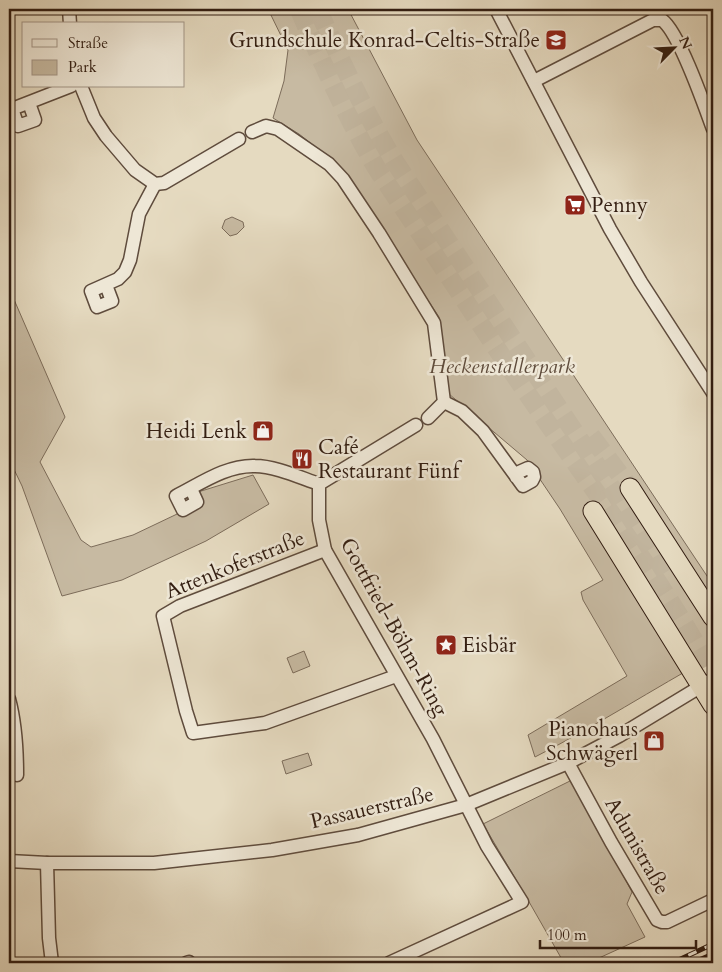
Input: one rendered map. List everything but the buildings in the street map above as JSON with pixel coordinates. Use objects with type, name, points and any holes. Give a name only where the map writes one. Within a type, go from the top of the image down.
[{"type":"highway","points":[[630,488],[713,617]]},
{"type":"highway","points":[[593,511],[707,682],[713,705]]},
{"type":"street","points":[[69,9],[70,22]]},
{"type":"street","points":[[496,9],[610,229],[641,282],[713,393]]},
{"type":"street","points":[[534,81],[653,20],[662,20],[671,28],[713,129]]},
{"type":"street","points":[[29,103],[67,88]]},
{"type":"street","points":[[82,88],[94,118],[106,136],[135,170],[155,184],[164,183],[239,139]]},
{"type":"street","points":[[252,132],[266,126],[278,129],[328,164],[342,179],[379,233],[434,323],[444,402]]},
{"type":"street","points":[[106,285],[118,280],[125,272],[130,260],[139,214],[155,184]]},
{"type":"street","points":[[191,489],[212,476],[255,466],[319,484],[422,422],[444,402]]},
{"type":"street","points":[[444,402],[462,412],[483,431],[516,477]]},
{"type":"street","name":"Gottfried-Böhm-Ring","points":[[319,484],[319,520],[325,550],[433,739],[487,846],[522,902],[389,963]]},
{"type":"street","name":"Attenkoferstraße","points":[[325,550],[180,606],[163,616],[193,733],[265,723],[396,676]]},
{"type":"street","name":"Passauerstraße","points":[[9,861],[154,863],[272,850],[358,836],[466,805],[568,763],[619,736],[707,682]]},
{"type":"street","points":[[9,699],[15,722],[17,775]]},
{"type":"street","name":"Adunistraße","points":[[568,763],[611,842],[657,920],[667,922],[713,900]]},
{"type":"street","points":[[47,863],[49,938],[52,963]]},
{"type":"green space","name":"Heckenstallerpark","points":[[268,9],[348,9],[417,140],[713,585],[713,656],[535,757],[528,735],[627,676],[583,600],[581,592],[603,580],[560,509],[527,460],[449,394],[439,317],[394,249],[327,156],[299,134],[273,118],[284,81],[288,50]]},
{"type":"green space","points":[[232,217],[243,222],[244,227],[237,234],[230,236],[222,228],[225,220]]},
{"type":"green space","points":[[9,288],[65,417],[40,462],[81,540],[91,547],[133,535],[196,505],[198,492],[253,475],[269,504],[206,541],[122,580],[62,596],[22,486],[9,459]]},
{"type":"green space","points":[[304,651],[310,666],[293,673],[287,658]]},
{"type":"green space","points":[[308,753],[312,765],[286,774],[282,761]]},
{"type":"green space","points":[[572,780],[632,892],[627,904],[645,937],[588,963],[564,963],[483,824]]},
{"type":"tunnel","points":[[299,9],[336,92],[379,172],[520,382],[652,573],[713,674]]},
{"type":"tunnel","points":[[318,9],[354,87],[395,162],[617,496],[669,578]]},
{"type":"tunnel","points":[[591,436],[630,488]]},
{"type":"railway","points":[[672,963],[713,944]]},
{"type":"railway","points":[[692,963],[713,954]]},
{"type":"place","name":"Grundschule Konrad-Celtis-Straße","points":[[556,40]]},
{"type":"place","name":"Penny","points":[[575,205]]},
{"type":"place","name":"Heidi Lenk","points":[[263,431]]},
{"type":"place","name":"Café Restaurant Fünf","points":[[302,459]]},
{"type":"place","name":"Eisbär","points":[[446,645]]},
{"type":"place","name":"Pianohaus Schwägerl","points":[[654,741]]}]
